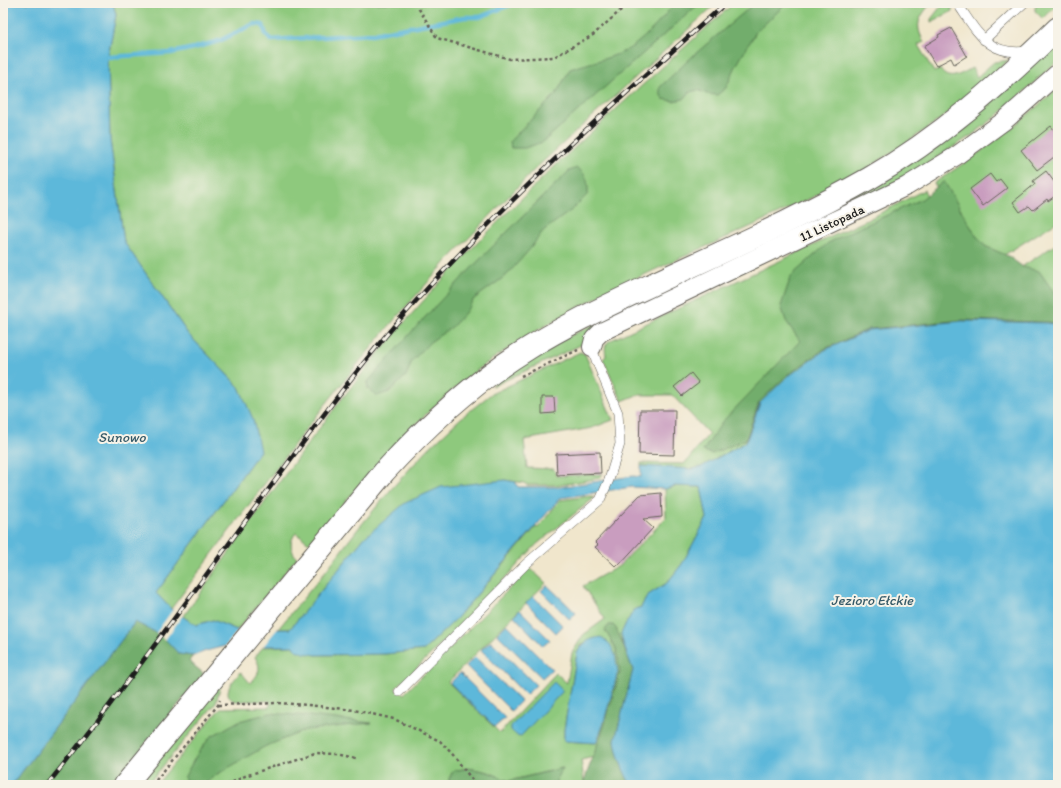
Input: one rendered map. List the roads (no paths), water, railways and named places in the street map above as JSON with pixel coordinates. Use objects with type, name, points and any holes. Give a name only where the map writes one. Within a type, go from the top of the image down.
[{"type":"main road","points":[[125,785],[373,484],[411,443],[453,404],[495,371],[534,345],[584,317],[804,213],[872,177],[950,125],[980,100],[1058,28]]},
{"type":"street","name":"11 Listopada","points":[[592,347],[594,339],[601,332],[863,208],[918,180],[956,156],[1004,121],[1058,73]]},
{"type":"lane","points":[[957,3],[984,40],[994,47],[1006,51],[1020,52],[1035,50]]},
{"type":"lane","points":[[984,40],[1024,3]]},
{"type":"lane","points":[[399,692],[526,564],[600,500],[609,480],[620,444],[618,413],[592,347]]},
{"type":"water","points":[[3,3],[113,3],[116,15],[108,57],[110,140],[124,242],[188,334],[239,387],[253,419],[260,451],[156,593],[171,609],[196,625],[213,620],[237,630],[290,629],[365,537],[405,503],[441,487],[505,480],[516,482],[518,487],[560,487],[633,476],[641,477],[641,466],[693,469],[701,467],[746,442],[760,403],[786,378],[825,350],[869,330],[962,321],[1048,323],[1058,325],[1058,785],[631,785],[625,774],[617,752],[615,740],[633,670],[621,634],[634,610],[641,607],[648,595],[667,583],[682,564],[707,518],[701,487],[675,486],[665,489],[632,487],[560,498],[456,619],[424,650],[385,654],[316,655],[296,650],[294,646],[225,646],[193,656],[179,654],[166,640],[155,632],[135,622],[12,785],[3,785]]},
{"type":"water","points":[[547,585],[576,613],[570,620],[541,591]]},
{"type":"water","points":[[533,596],[563,626],[556,633],[526,603]]},
{"type":"water","points":[[520,610],[550,640],[543,646],[514,616]]},
{"type":"water","points":[[507,624],[552,669],[542,678],[497,634]]},
{"type":"water","points":[[601,637],[610,644],[615,654],[618,672],[602,728],[596,743],[564,741],[564,730],[577,653],[587,642]]},
{"type":"water","points":[[491,641],[536,685],[526,695],[481,650]]},
{"type":"water","points":[[475,657],[521,701],[511,711],[466,666]]},
{"type":"water","points":[[460,673],[505,718],[495,727],[450,683]]},
{"type":"water","points":[[554,682],[563,691],[521,736],[516,735],[511,730],[511,726]]},
{"type":"waterway","points":[[108,57],[171,53],[194,48],[219,41],[254,24],[263,25],[266,35],[271,40],[372,34],[465,17],[480,17],[515,3]]},
{"type":"railway","points":[[47,785],[130,679],[296,452],[364,362],[400,319],[477,236],[558,156],[726,3]]},
{"type":"water label","name":"Sunowo","points":[[122,437]]},
{"type":"water label","name":"Jezioro Ełckie","points":[[872,600]]}]
